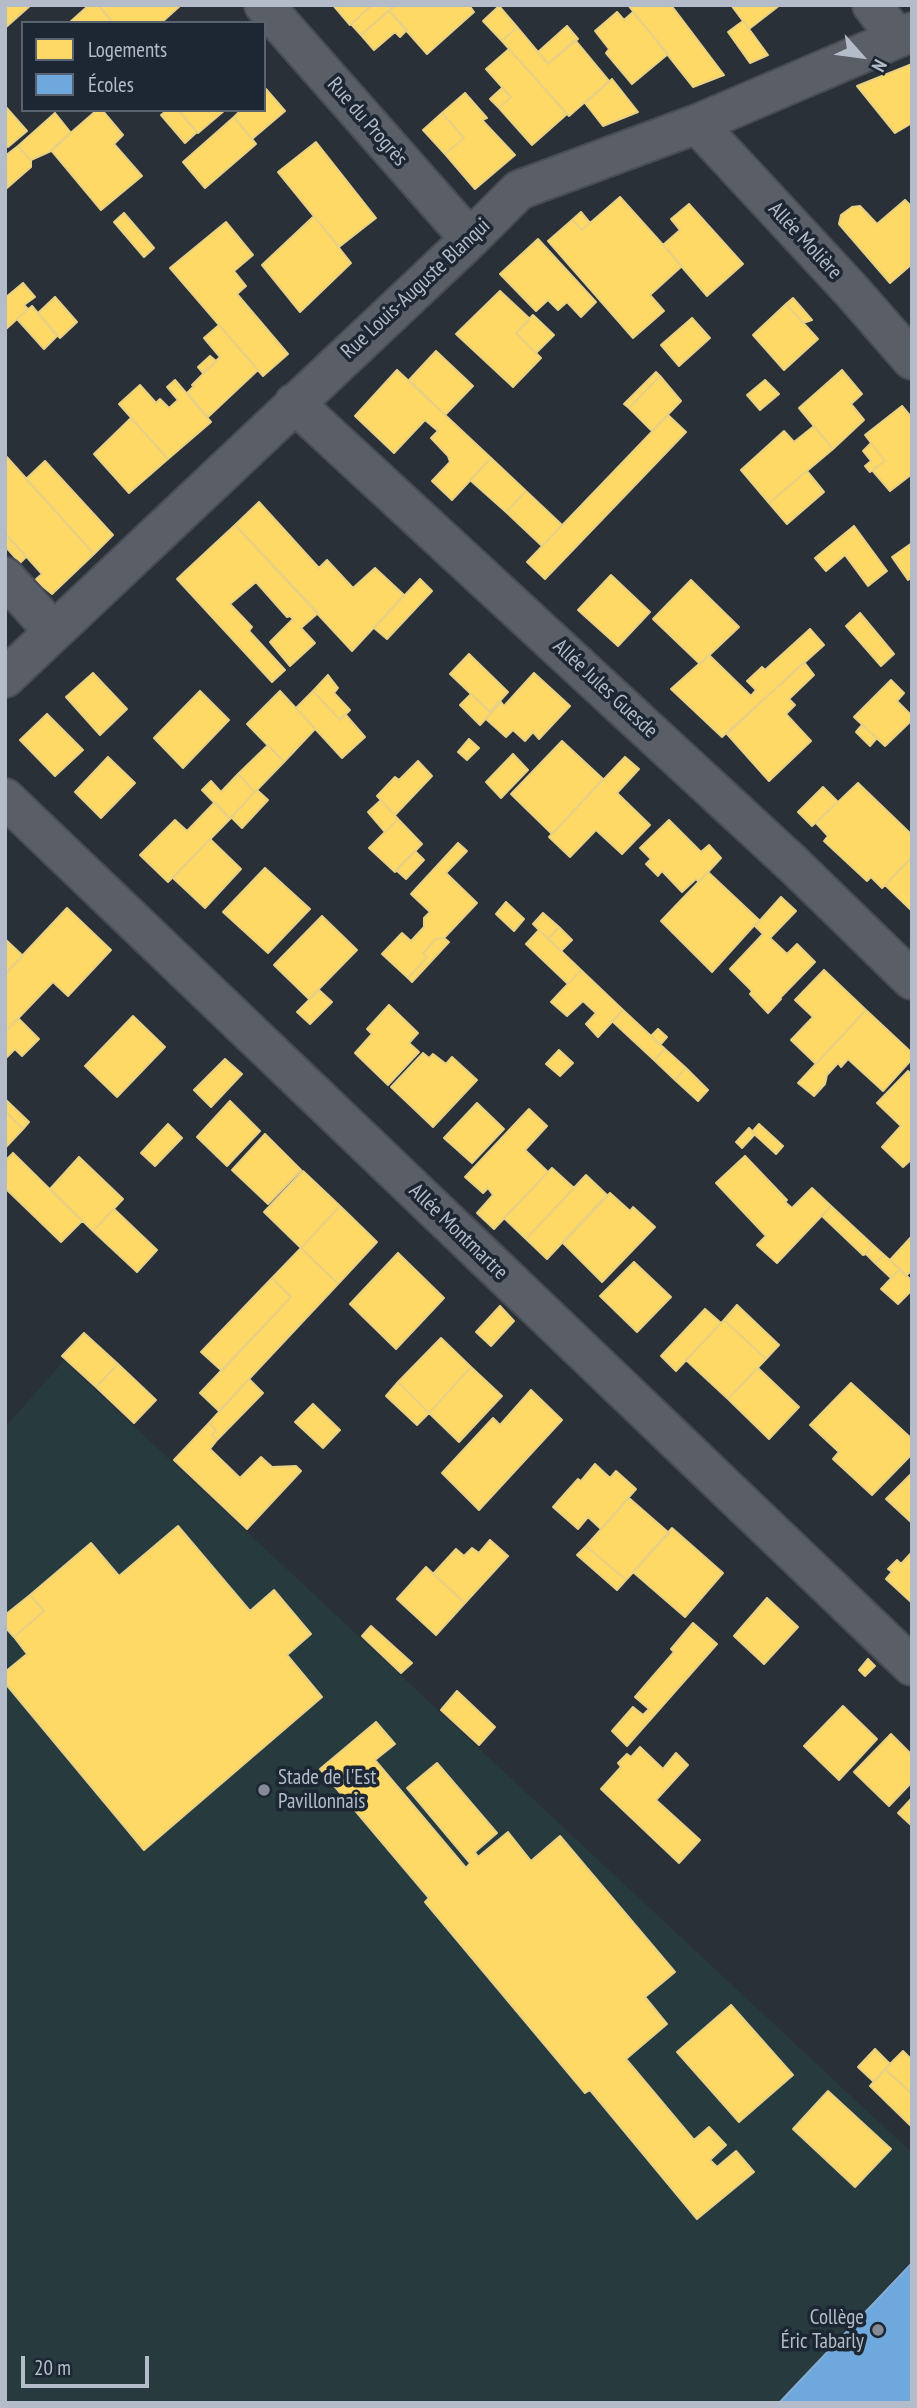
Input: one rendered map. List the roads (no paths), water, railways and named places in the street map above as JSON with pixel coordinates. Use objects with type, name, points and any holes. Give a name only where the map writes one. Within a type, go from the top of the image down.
[{"type":"street","name":"Rue du Progrès","points":[[264,5],[470,239]]},
{"type":"street","points":[[872,5],[904,35]]},
{"type":"street","name":"Rue Louis-Auguste Blanqui","points":[[5,678],[519,190],[697,124],[904,35]]},
{"type":"street","name":"Allée Molière","points":[[697,124],[912,360]]},
{"type":"street","name":"Allée Jules Guesde","points":[[294,403],[794,865],[912,980]]},
{"type":"street","points":[[5,577],[53,631]]},
{"type":"street","name":"Allée Montmartre","points":[[5,798],[912,1666]]},
{"type":"place","name":"Stade de l'Est Pavillonnais","points":[[264,1790]]},
{"type":"place","name":"Collège Éric Tabarly","points":[[878,2330]]}]
